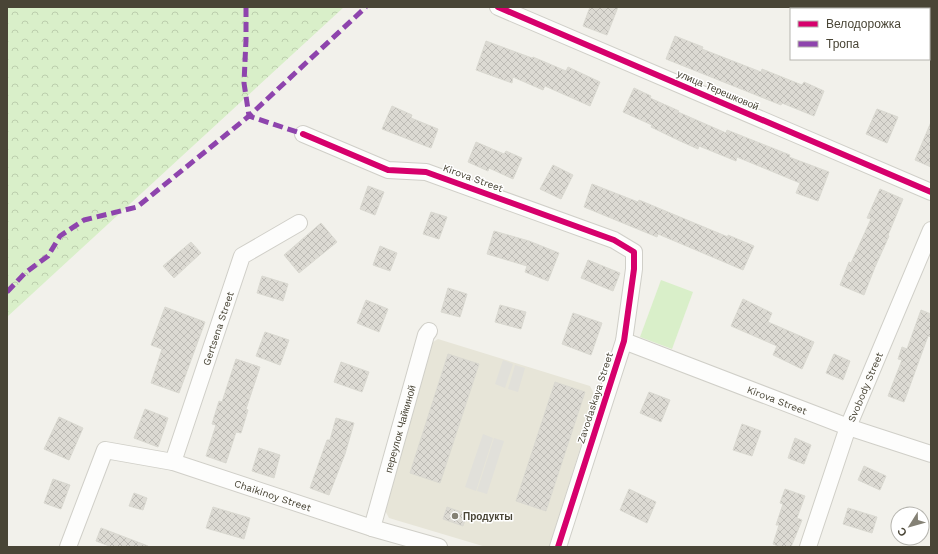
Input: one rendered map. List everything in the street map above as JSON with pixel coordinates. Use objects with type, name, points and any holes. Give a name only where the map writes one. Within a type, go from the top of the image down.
[{"type":"street","name":"улица Терешковой","points":[[498,7],[931,192]]},
{"type":"street","name":"Kirova Street","points":[[303,134],[388,170],[426,172],[614,240],[634,252]]},
{"type":"street","name":"Gertsena Street","points":[[173,462],[242,256],[299,223]]},
{"type":"street","name":"Svobody Street","points":[[808,547],[848,427],[931,230]]},
{"type":"street","name":"Zavodaskaya Street","points":[[558,547],[624,341],[634,269],[634,252]]},
{"type":"street","name":"переулок Чайкиной","points":[[372,528],[426,335],[429,331]]},
{"type":"street","name":"Kirova Street","points":[[624,341],[848,427],[931,454]]},
{"type":"street","name":"Chaikinoy Street","points":[[68,547],[105,450],[173,462],[372,528],[439,547]]},
{"type":"shaded area","points":[[438,339],[590,386],[596,398],[549,547],[486,547],[389,518],[382,505],[428,345]]},
{"type":"shaded area","points":[[503,360],[513,364],[505,388],[495,384]]},
{"type":"shaded area","points":[[515,365],[525,368],[518,392],[508,389]]},
{"type":"shaded area","points":[[483,434],[493,438],[476,491],[465,487]]},
{"type":"shaded area","points":[[494,438],[504,441],[487,494],[477,491]]},
{"type":"green space","points":[[7,7],[344,7],[7,317]]},
{"type":"green space","points":[[661,280],[693,292],[672,349],[640,337]]},
{"type":"building","points":[[590,7],[618,7],[607,35],[583,26]]},
{"type":"building","points":[[675,36],[703,47],[702,49],[761,72],[762,69],[802,85],[804,82],[824,91],[814,116],[782,103],[781,105],[666,59]]},
{"type":"building","points":[[486,41],[532,58],[533,57],[566,71],[568,67],[600,82],[590,106],[545,86],[543,90],[513,77],[512,83],[476,70]]},
{"type":"building","points":[[634,88],[651,96],[650,98],[679,111],[678,112],[726,133],[727,130],[790,155],[789,157],[829,172],[818,201],[796,193],[800,183],[737,157],[736,161],[699,146],[698,149],[623,112]]},
{"type":"building","points":[[392,106],[412,115],[411,118],[438,129],[431,148],[382,129]]},
{"type":"building","points":[[877,109],[898,117],[887,143],[866,134]]},
{"type":"building","points":[[931,122],[931,167],[915,160]]},
{"type":"building","points":[[476,142],[504,154],[506,151],[522,158],[513,179],[489,168],[488,171],[468,162]]},
{"type":"building","points":[[553,165],[573,175],[561,199],[540,189]]},
{"type":"building","points":[[592,184],[638,202],[639,200],[728,237],[728,235],[754,246],[743,270],[658,234],[657,237],[584,207]]},
{"type":"building","points":[[368,186],[384,192],[375,215],[360,209]]},
{"type":"building","points":[[880,189],[903,199],[864,295],[840,285],[849,262],[851,263],[871,219],[867,218]]},
{"type":"building","points":[[431,212],[447,217],[439,239],[423,234]]},
{"type":"building","points":[[321,223],[337,242],[299,273],[284,255]]},
{"type":"building","points":[[494,231],[529,241],[559,253],[548,281],[525,272],[527,266],[487,254]]},
{"type":"building","points":[[191,242],[201,253],[174,278],[163,266]]},
{"type":"building","points":[[380,246],[397,253],[390,271],[373,265]]},
{"type":"building","points":[[588,260],[620,273],[613,291],[581,278]]},
{"type":"building","points":[[262,276],[288,284],[283,301],[257,293]]},
{"type":"building","points":[[448,288],[467,294],[460,317],[441,312]]},
{"type":"building","points":[[743,299],[772,313],[768,322],[814,342],[802,369],[773,355],[777,346],[731,326]]},
{"type":"building","points":[[366,300],[388,309],[379,332],[357,323]]},
{"type":"building","points":[[500,305],[526,312],[521,329],[495,322]]},
{"type":"building","points":[[165,307],[205,322],[179,393],[151,383],[162,349],[151,345]]},
{"type":"building","points":[[921,310],[931,314],[931,337],[928,336],[904,402],[888,396],[902,360],[898,359],[902,347],[907,349]]},
{"type":"building","points":[[573,313],[602,323],[591,355],[562,344]]},
{"type":"building","points":[[265,332],[289,340],[280,365],[256,356]]},
{"type":"building","points":[[448,354],[479,364],[440,483],[410,473]]},
{"type":"building","points":[[834,354],[850,361],[843,380],[826,373]]},
{"type":"building","points":[[236,359],[260,367],[246,409],[248,410],[241,433],[236,432],[226,463],[206,456],[216,425],[212,424],[219,401],[222,402]]},
{"type":"building","points":[[341,362],[369,372],[362,392],[334,382]]},
{"type":"building","points":[[555,382],[585,392],[546,511],[516,501]]},
{"type":"building","points":[[649,392],[670,400],[661,422],[640,413]]},
{"type":"building","points":[[145,409],[168,418],[158,447],[134,438]]},
{"type":"building","points":[[59,417],[83,428],[69,460],[44,449]]},
{"type":"building","points":[[336,418],[354,423],[345,454],[329,495],[310,488],[327,440],[330,440]]},
{"type":"building","points":[[742,424],[761,431],[752,456],[733,450]]},
{"type":"building","points":[[795,438],[811,445],[804,464],[788,458]]},
{"type":"building","points":[[259,448],[280,455],[274,478],[252,471]]},
{"type":"building","points":[[864,466],[886,476],[880,490],[858,480]]},
{"type":"building","points":[[53,479],[70,485],[61,509],[44,503]]},
{"type":"building","points":[[629,489],[656,502],[647,523],[620,510]]},
{"type":"building","points":[[785,489],[805,496],[797,518],[802,520],[791,547],[780,547],[773,544],[779,525],[776,525],[783,504],[780,503]]},
{"type":"building","points":[[134,493],[147,498],[143,510],[129,506]]},
{"type":"building","points":[[213,507],[250,518],[244,539],[206,528]]},
{"type":"building","name":"Продукты","points":[[447,507],[467,514],[463,526],[443,519]]},
{"type":"building","points":[[848,508],[877,517],[872,533],[843,524]]},
{"type":"building","points":[[101,528],[148,547],[112,547],[96,541]]},
{"type":"marked path","points":[[246,7],[244,83],[249,116],[303,134]]},
{"type":"marked path","points":[[7,292],[25,273],[48,256],[60,236],[84,220],[137,207],[249,116],[366,7]]},
{"type":"cycle path","points":[[498,7],[931,192]]},
{"type":"cycle path","points":[[303,134],[388,170],[426,172],[614,240],[634,252],[634,269],[624,341],[558,547]]},
{"type":"place","name":"Продукты","points":[[455,516]]}]
